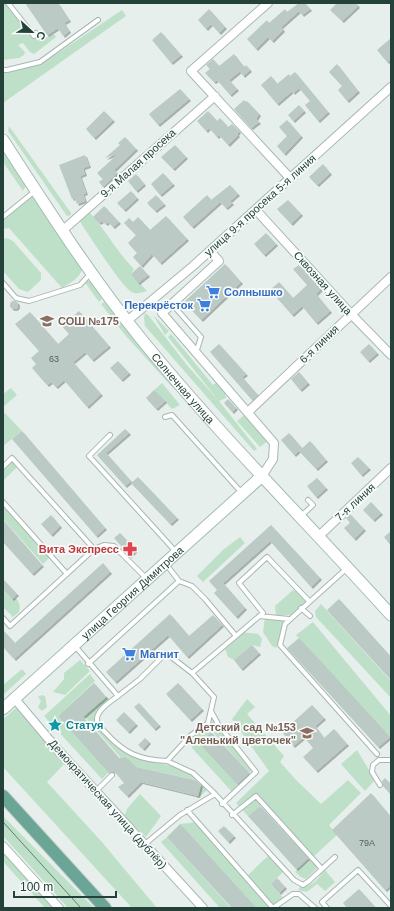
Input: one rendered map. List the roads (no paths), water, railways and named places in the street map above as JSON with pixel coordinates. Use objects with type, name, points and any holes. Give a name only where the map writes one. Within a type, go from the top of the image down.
[{"type":"main road","name":"Солнечная улица","points":[[3,140],[90,273],[127,321],[188,394],[391,615]]},
{"type":"main road","name":"улица Георгия Димитрова","points":[[3,709],[262,476]]},
{"type":"main road","points":[[3,796],[106,908]]},
{"type":"street","points":[[268,3],[191,72],[290,178]]},
{"type":"street","name":"улица 9-я просека 5-я линия","points":[[127,321],[210,251],[391,88]]},
{"type":"street","name":"9-я Малая просека","points":[[62,231],[215,96]]},
{"type":"street","name":"Сквозная улица","points":[[256,210],[350,314],[391,355]]},
{"type":"street","points":[[210,251],[219,261],[162,313],[274,443],[273,459],[262,476]]},
{"type":"street","name":"6-я линия","points":[[248,412],[350,314],[391,277]]},
{"type":"street","points":[[175,280],[186,291]]},
{"type":"street","name":"7-я линия","points":[[319,536],[391,468]]},
{"type":"street","name":"Демократическая улица (дублёр)","points":[[15,699],[95,791],[203,908]]},
{"type":"street","points":[[3,846],[59,908]]},
{"type":"lane","points":[[8,3],[28,30],[34,36],[36,33]]},
{"type":"lane","points":[[3,70],[40,62],[98,20]]},
{"type":"lane","points":[[3,217],[36,191]]},
{"type":"lane","points":[[3,283],[16,298],[29,301],[80,285],[90,273]]},
{"type":"lane","points":[[172,304],[201,337],[196,354]]},
{"type":"lane","points":[[165,416],[172,414],[243,494]]},
{"type":"lane","points":[[110,435],[89,456],[177,553]]},
{"type":"lane","points":[[3,466],[12,458],[94,550]]},
{"type":"lane","points":[[300,517],[313,505],[308,500]]},
{"type":"lane","points":[[3,502],[67,574]]},
{"type":"lane","points":[[3,618],[10,626],[94,550],[104,545],[114,546],[147,580]]},
{"type":"lane","points":[[192,673],[263,613],[239,583],[267,557],[309,601]]},
{"type":"lane","points":[[166,563],[179,581],[192,586],[205,599],[236,636]]},
{"type":"lane","points":[[348,567],[289,619],[285,624],[280,645],[377,754]]},
{"type":"lane","points":[[88,664],[179,581]]},
{"type":"lane","points":[[302,608],[310,616]]},
{"type":"lane","points":[[259,616],[289,619]]},
{"type":"lane","points":[[74,646],[88,664],[118,696]]},
{"type":"lane","points":[[167,760],[190,736],[208,723],[214,697],[192,673],[166,653],[140,679],[99,713],[97,719],[98,724],[112,740],[130,756],[150,760],[167,760],[193,773],[215,794],[232,815],[294,880],[303,885],[335,857]]},
{"type":"lane","points":[[211,711],[218,724],[256,772],[222,804]]},
{"type":"lane","points":[[380,785],[372,772],[373,765],[379,760],[391,760]]},
{"type":"lane","points":[[95,791],[112,775]]},
{"type":"lane","points":[[145,844],[187,810],[215,794]]},
{"type":"lane","points":[[232,815],[256,796],[322,869]]},
{"type":"lane","points":[[187,810],[273,908],[293,894],[299,894],[315,908]]},
{"type":"lane","points":[[327,908],[322,902],[358,870],[391,906]]},
{"type":"tram line","points":[[3,822],[81,908]]},
{"type":"place","name":"Солнышко","points":[[213,292]]},
{"type":"place","name":"Перекрёсток","points":[[204,305]]},
{"type":"place","name":"СОШ №175","points":[[47,321]]},
{"type":"place","name":"Вита Экспресс","points":[[130,549]]},
{"type":"place","name":"Магнит","points":[[129,654]]},
{"type":"place","name":"Статуя","points":[[55,725]]},
{"type":"place","name":"Детский сад №153 \"Аленький цветочек\"","points":[[307,733]]}]
